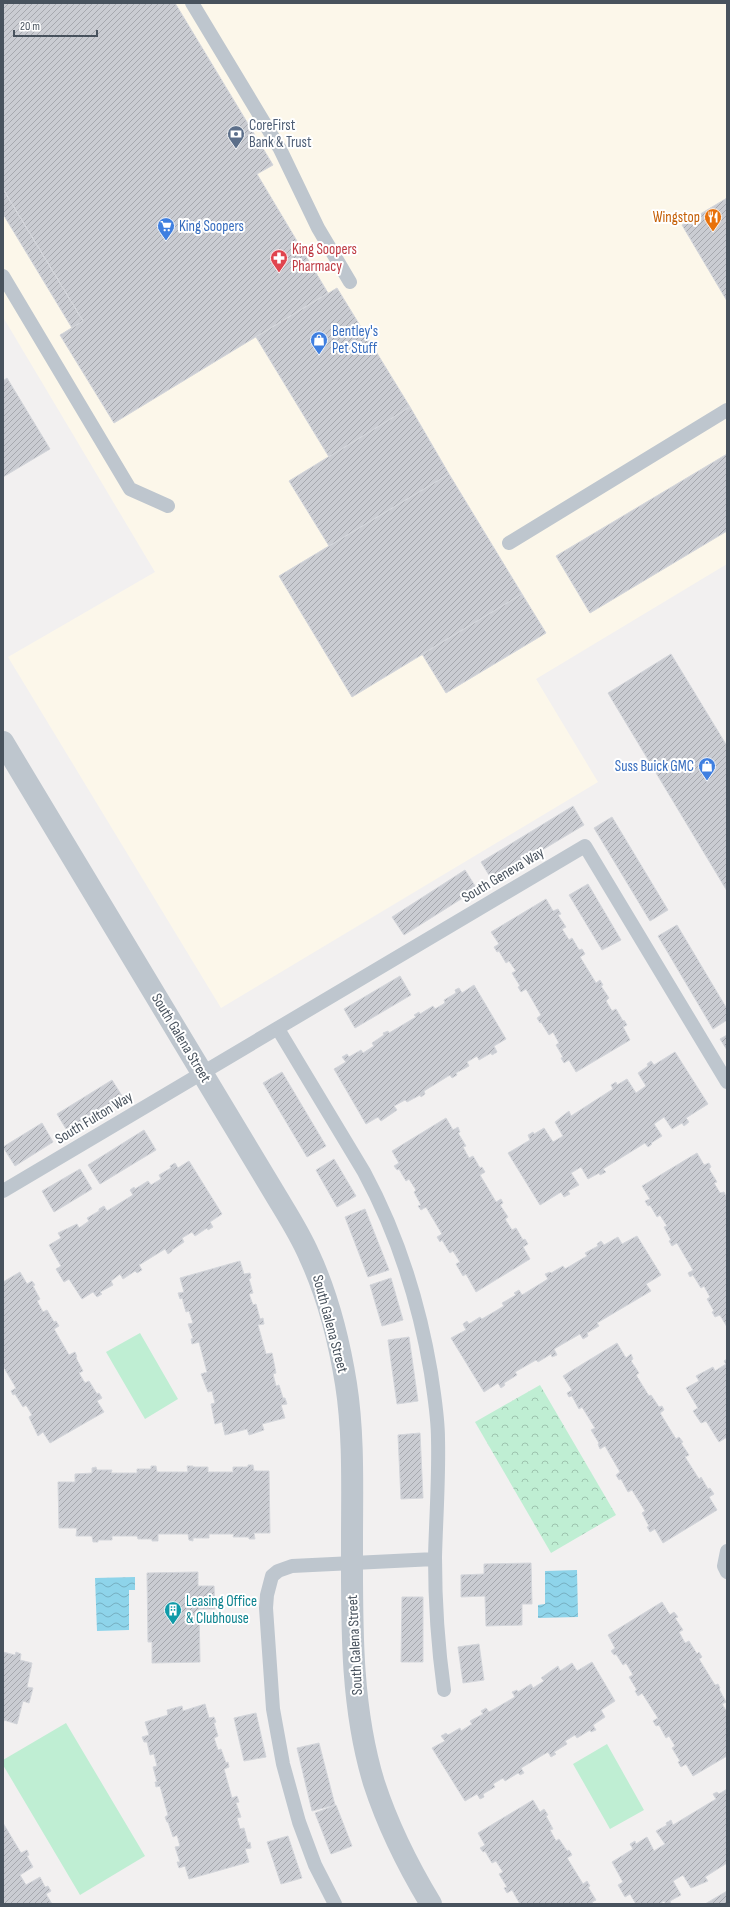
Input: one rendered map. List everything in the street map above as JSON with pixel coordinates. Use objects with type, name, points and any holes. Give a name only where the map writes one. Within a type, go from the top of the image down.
[{"type":"street","name":"South Galena Street","points":[[6,754],[293,1224],[310,1257],[328,1305],[341,1356],[349,1405],[352,1451],[352,1562],[357,1699],[368,1760],[374,1783],[393,1832],[431,1904]]},
{"type":"lane","points":[[192,3],[280,149],[318,228],[350,282]]},
{"type":"lane","points":[[3,276],[130,489],[168,506]]},
{"type":"lane","points":[[509,543],[727,410]]},
{"type":"lane","name":"South Geneva Way","points":[[202,1073],[585,846],[727,1082]]},
{"type":"lane","points":[[278,1029],[370,1183],[400,1251],[414,1295],[426,1344],[436,1406],[438,1439],[435,1559],[438,1637],[444,1690]]},
{"type":"lane","name":"South Fulton Way","points":[[3,1192],[202,1073]]},
{"type":"lane","points":[[727,1551],[724,1566],[727,1572]]},
{"type":"lane","points":[[335,1904],[315,1865],[305,1839],[283,1764],[273,1709],[266,1600],[269,1584],[272,1576],[282,1569],[299,1565],[435,1559]]},
{"type":"shaded area","points":[[3,3],[727,3],[727,564],[536,679],[598,782],[221,1008],[8,657],[155,572],[3,317]]},
{"type":"green space","points":[[140,1333],[178,1399],[145,1419],[106,1352]]},
{"type":"green space","points":[[540,1385],[616,1515],[551,1553],[475,1422]]},
{"type":"green space","points":[[66,1723],[145,1856],[80,1895],[3,1765],[3,1760]]},
{"type":"green space","points":[[607,1744],[644,1810],[610,1829],[573,1764]]},
{"type":"water","points":[[577,1570],[578,1617],[538,1618],[538,1605],[545,1604],[545,1571]]},
{"type":"water","points":[[135,1577],[135,1590],[129,1590],[129,1630],[97,1631],[95,1578]]},
{"type":"building","name":"King Soopers","points":[[3,3],[175,3],[273,165],[257,174],[328,293],[114,423],[60,335],[83,321],[3,189]]},
{"type":"building","points":[[3,189],[83,321],[72,328],[3,214]]},
{"type":"building","points":[[727,198],[727,301],[682,225]]},
{"type":"building","points":[[337,288],[410,407],[329,457],[256,337]]},
{"type":"building","points":[[7,378],[50,449],[3,477],[3,381]]},
{"type":"building","points":[[410,407],[449,474],[329,546],[289,481]]},
{"type":"building","points":[[727,454],[727,531],[590,613],[556,556]]},
{"type":"building","points":[[449,474],[522,594],[352,697],[279,576]]},
{"type":"building","points":[[522,594],[546,633],[446,693],[422,654]]},
{"type":"building","points":[[671,654],[727,746],[727,891],[608,693]]},
{"type":"building","points":[[573,806],[584,825],[492,880],[481,862]]},
{"type":"building","points":[[612,817],[668,910],[650,921],[594,828]]},
{"type":"building","points":[[465,870],[477,889],[404,935],[392,917]]},
{"type":"building","points":[[588,884],[621,940],[602,950],[569,895]]},
{"type":"building","points":[[546,899],[553,911],[558,909],[561,914],[558,915],[566,927],[562,929],[569,940],[572,938],[579,950],[582,949],[585,954],[580,957],[596,983],[600,980],[603,985],[601,986],[609,998],[606,1001],[612,1011],[616,1009],[627,1025],[623,1027],[630,1040],[576,1072],[569,1060],[564,1063],[561,1058],[563,1057],[556,1045],[559,1043],[553,1032],[549,1035],[541,1022],[540,1023],[537,1018],[541,1015],[526,989],[521,992],[518,987],[520,986],[512,973],[516,971],[509,961],[506,963],[499,951],[497,952],[494,947],[499,944],[491,932]]},
{"type":"building","points":[[677,925],[727,1009],[727,1020],[713,1029],[658,936]]},
{"type":"building","points":[[400,976],[411,995],[355,1028],[344,1009]]},
{"type":"building","points":[[474,985],[506,1039],[494,1046],[497,1052],[492,1055],[491,1053],[479,1060],[477,1056],[467,1062],[469,1066],[456,1073],[457,1075],[452,1078],[450,1075],[424,1091],[425,1094],[421,1097],[420,1095],[407,1102],[405,1100],[394,1106],[397,1110],[381,1121],[378,1117],[366,1124],[334,1069],[346,1062],[342,1057],[347,1054],[349,1057],[361,1050],[363,1053],[374,1046],[372,1043],[384,1035],[383,1033],[388,1031],[389,1033],[416,1017],[414,1015],[419,1012],[420,1014],[433,1006],[435,1009],[445,1003],[444,1000],[456,993],[455,990],[459,988],[462,993]]},
{"type":"building","points":[[727,1035],[727,1050],[720,1039]]},
{"type":"building","points":[[675,1052],[708,1104],[686,1118],[689,1122],[684,1126],[682,1123],[672,1129],[664,1117],[654,1124],[662,1136],[651,1143],[652,1144],[648,1147],[645,1143],[603,1169],[606,1172],[600,1175],[599,1173],[588,1179],[581,1167],[571,1173],[579,1185],[568,1191],[570,1194],[564,1197],[561,1192],[540,1205],[508,1153],[530,1140],[528,1135],[533,1132],[534,1134],[544,1128],[553,1142],[563,1136],[555,1122],[569,1111],[571,1116],[613,1089],[611,1085],[616,1082],[617,1085],[627,1079],[636,1093],[646,1086],[638,1073],[648,1066],[647,1064],[651,1061],[654,1065]]},
{"type":"building","points":[[282,1072],[326,1146],[307,1157],[263,1083]]},
{"type":"building","points":[[112,1080],[124,1099],[69,1134],[57,1114]]},
{"type":"building","points":[[446,1118],[453,1130],[458,1127],[460,1132],[458,1133],[466,1146],[463,1147],[469,1158],[473,1156],[480,1168],[482,1167],[485,1172],[480,1175],[496,1202],[501,1199],[503,1203],[500,1205],[508,1217],[505,1219],[512,1230],[516,1228],[523,1240],[525,1239],[528,1244],[523,1247],[530,1259],[476,1292],[466,1274],[463,1276],[456,1264],[460,1262],[453,1251],[450,1253],[442,1240],[440,1242],[437,1237],[442,1234],[426,1207],[421,1210],[418,1206],[421,1205],[414,1192],[416,1190],[409,1179],[406,1181],[399,1169],[397,1170],[394,1166],[399,1163],[392,1151]]},
{"type":"building","points":[[42,1123],[53,1142],[15,1166],[3,1147]]},
{"type":"building","points":[[144,1130],[156,1150],[100,1184],[88,1165]]},
{"type":"building","points":[[697,1153],[704,1165],[709,1163],[711,1167],[709,1169],[717,1182],[714,1183],[720,1193],[724,1192],[727,1198],[727,1327],[720,1315],[715,1317],[712,1312],[714,1311],[707,1299],[710,1297],[704,1286],[701,1288],[693,1275],[690,1277],[688,1273],[693,1270],[677,1243],[672,1246],[669,1241],[671,1240],[664,1227],[667,1226],[660,1215],[657,1217],[650,1205],[648,1206],[645,1201],[650,1199],[642,1186]]},
{"type":"building","points":[[334,1159],[356,1196],[337,1207],[316,1170]]},
{"type":"building","points":[[189,1161],[222,1214],[210,1222],[213,1227],[208,1230],[207,1228],[195,1236],[192,1232],[182,1238],[184,1242],[168,1254],[165,1249],[139,1265],[142,1270],[137,1273],[135,1271],[123,1279],[120,1274],[111,1281],[113,1285],[100,1292],[102,1294],[97,1297],[93,1292],[82,1299],[69,1279],[64,1282],[56,1269],[61,1266],[49,1245],[61,1238],[58,1233],[77,1224],[79,1228],[89,1221],[87,1218],[99,1211],[99,1209],[104,1206],[107,1211],[133,1195],[130,1190],[134,1187],[135,1189],[148,1181],[151,1185],[161,1179],[159,1175],[171,1168],[170,1166],[175,1163],[178,1168]]},
{"type":"building","points":[[80,1169],[92,1189],[54,1212],[42,1191]]},
{"type":"building","points":[[365,1209],[389,1270],[368,1277],[345,1217]]},
{"type":"building","points":[[637,1236],[661,1275],[646,1284],[651,1291],[597,1323],[599,1326],[587,1333],[588,1336],[583,1339],[580,1334],[554,1349],[557,1355],[552,1357],[551,1354],[538,1362],[536,1360],[515,1372],[517,1375],[504,1383],[505,1385],[501,1388],[498,1383],[484,1392],[451,1338],[466,1330],[463,1324],[467,1321],[469,1324],[480,1317],[482,1319],[504,1306],[502,1303],[516,1295],[514,1293],[519,1290],[522,1295],[548,1279],[545,1274],[551,1273],[563,1266],[565,1269],[587,1256],[585,1253],[598,1246],[597,1244],[601,1241],[604,1245],[618,1237],[622,1244]]},
{"type":"building","points":[[240,1261],[244,1274],[250,1273],[251,1278],[249,1279],[253,1293],[249,1294],[253,1305],[256,1304],[260,1319],[263,1318],[264,1324],[258,1325],[266,1354],[272,1353],[276,1373],[273,1374],[276,1386],[279,1385],[283,1398],[285,1398],[287,1404],[281,1405],[285,1418],[262,1424],[264,1430],[249,1435],[247,1429],[225,1435],[222,1422],[215,1424],[211,1404],[215,1403],[212,1391],[208,1392],[201,1374],[207,1372],[199,1342],[192,1344],[191,1339],[193,1338],[188,1324],[193,1323],[189,1311],[186,1312],[182,1298],[180,1299],[178,1293],[184,1292],[180,1278]]},
{"type":"building","points":[[20,1272],[27,1284],[32,1281],[35,1285],[33,1286],[40,1299],[37,1301],[43,1312],[47,1310],[54,1322],[56,1321],[59,1326],[54,1329],[69,1355],[75,1352],[76,1358],[83,1371],[79,1373],[85,1383],[89,1381],[97,1394],[99,1393],[102,1398],[97,1401],[104,1412],[50,1443],[43,1432],[38,1436],[29,1417],[32,1415],[26,1405],[23,1407],[15,1394],[13,1395],[11,1391],[16,1388],[3,1366],[3,1282]]},
{"type":"building","points":[[391,1278],[403,1320],[382,1326],[370,1285]]},
{"type":"building","points":[[409,1337],[418,1401],[397,1404],[388,1340]]},
{"type":"building","points":[[617,1343],[626,1358],[631,1354],[633,1359],[631,1361],[639,1373],[636,1375],[649,1396],[651,1395],[659,1407],[662,1406],[664,1410],[660,1413],[676,1439],[679,1437],[683,1442],[681,1443],[689,1455],[685,1457],[699,1479],[701,1477],[708,1489],[710,1488],[714,1494],[709,1497],[717,1510],[663,1543],[655,1529],[650,1532],[647,1527],[649,1526],[642,1513],[645,1511],[632,1490],[628,1492],[621,1479],[619,1480],[616,1475],[620,1472],[605,1446],[600,1449],[599,1443],[591,1430],[595,1428],[582,1407],[579,1409],[572,1396],[569,1397],[567,1393],[572,1390],[563,1376]]},
{"type":"building","points":[[727,1359],[727,1437],[719,1442],[706,1421],[701,1423],[693,1411],[698,1408],[686,1388],[699,1381],[696,1376],[713,1367],[715,1371],[726,1364],[724,1361]]},
{"type":"building","points":[[420,1433],[423,1498],[401,1499],[398,1435]]},
{"type":"building","points":[[248,1465],[253,1465],[254,1471],[269,1471],[270,1533],[254,1533],[255,1539],[249,1539],[249,1537],[233,1537],[234,1534],[209,1534],[209,1538],[193,1538],[193,1541],[189,1540],[188,1534],[158,1534],[158,1541],[152,1541],[152,1539],[138,1539],[137,1536],[112,1536],[112,1540],[98,1540],[98,1542],[93,1542],[92,1536],[76,1536],[77,1528],[59,1528],[58,1482],[75,1482],[75,1474],[92,1473],[92,1468],[96,1467],[97,1470],[112,1470],[111,1473],[137,1473],[137,1469],[151,1469],[151,1466],[156,1466],[157,1472],[188,1472],[187,1466],[193,1466],[208,1467],[208,1472],[233,1472],[233,1467],[248,1467]]},
{"type":"building","points":[[531,1563],[532,1604],[522,1604],[522,1625],[486,1626],[485,1596],[461,1597],[461,1575],[484,1574],[484,1564]]},
{"type":"building","name":"Leasing Office & Clubhouse","points":[[198,1572],[198,1586],[214,1586],[215,1609],[199,1609],[200,1662],[152,1663],[152,1642],[148,1642],[147,1573]]},
{"type":"building","points":[[402,1597],[423,1597],[423,1662],[401,1662]]},
{"type":"building","points":[[662,1602],[670,1615],[674,1612],[678,1617],[675,1618],[683,1630],[679,1632],[685,1643],[689,1641],[697,1654],[699,1652],[702,1657],[699,1659],[715,1685],[718,1684],[726,1702],[722,1704],[727,1712],[727,1756],[693,1776],[686,1764],[681,1767],[678,1762],[680,1761],[672,1748],[675,1746],[669,1736],[666,1738],[659,1725],[656,1726],[653,1721],[658,1718],[642,1693],[638,1696],[635,1691],[637,1690],[629,1677],[633,1675],[626,1663],[623,1665],[616,1654],[614,1655],[611,1651],[615,1648],[608,1635]]},
{"type":"building","points":[[479,1644],[484,1680],[463,1683],[458,1647]]},
{"type":"building","points":[[3,1652],[15,1655],[16,1652],[21,1654],[20,1660],[32,1663],[27,1687],[33,1688],[29,1703],[23,1701],[17,1724],[4,1720],[3,1725]]},
{"type":"building","points":[[592,1662],[615,1701],[601,1710],[605,1717],[593,1725],[596,1730],[591,1732],[590,1730],[577,1738],[575,1735],[565,1741],[567,1744],[554,1752],[556,1754],[551,1757],[548,1752],[521,1768],[524,1773],[520,1775],[518,1773],[505,1781],[503,1778],[493,1784],[495,1787],[483,1794],[484,1797],[480,1799],[477,1794],[465,1801],[432,1748],[445,1741],[441,1736],[446,1733],[448,1735],[460,1728],[461,1731],[472,1724],[470,1721],[483,1714],[481,1711],[486,1708],[489,1712],[515,1697],[512,1692],[517,1690],[518,1692],[531,1684],[533,1688],[544,1681],[541,1678],[558,1666],[560,1671],[572,1663],[577,1671]]},
{"type":"building","points":[[205,1704],[209,1718],[214,1717],[216,1722],[214,1723],[218,1736],[214,1738],[218,1750],[221,1749],[226,1763],[228,1762],[229,1767],[224,1769],[232,1798],[237,1796],[239,1802],[236,1803],[241,1817],[237,1818],[240,1829],[244,1828],[251,1848],[245,1849],[249,1862],[189,1879],[185,1866],[179,1868],[177,1862],[180,1862],[175,1847],[180,1846],[177,1835],[173,1837],[165,1817],[168,1815],[160,1786],[156,1787],[155,1782],[157,1782],[153,1767],[157,1766],[154,1754],[150,1755],[147,1742],[144,1742],[142,1737],[149,1735],[145,1722],[168,1715],[167,1710],[182,1706],[183,1711]]},
{"type":"building","points":[[256,1713],[266,1757],[244,1761],[234,1718]]},
{"type":"building","points":[[319,1743],[335,1805],[312,1811],[297,1748]]},
{"type":"building","points":[[727,1789],[727,1863],[705,1877],[708,1881],[691,1888],[683,1875],[673,1881],[681,1895],[670,1901],[671,1904],[666,1904],[664,1901],[659,1904],[636,1904],[630,1894],[625,1897],[618,1885],[623,1882],[612,1862],[633,1849],[630,1844],[635,1841],[636,1844],[647,1837],[654,1851],[665,1844],[656,1831],[667,1825],[666,1823],[671,1820],[673,1825],[716,1799],[713,1794],[717,1792],[719,1794]]},
{"type":"building","points":[[533,1800],[540,1812],[544,1809],[548,1815],[546,1816],[553,1829],[550,1830],[556,1841],[559,1839],[567,1851],[569,1850],[572,1855],[567,1858],[583,1884],[587,1881],[590,1886],[588,1887],[596,1900],[592,1902],[594,1904],[520,1904],[512,1890],[507,1893],[504,1888],[507,1887],[499,1874],[503,1872],[496,1861],[492,1863],[485,1851],[483,1852],[480,1848],[485,1845],[478,1833]]},
{"type":"building","points":[[336,1805],[352,1846],[331,1854],[315,1813]]},
{"type":"building","points":[[3,1823],[21,1853],[27,1850],[29,1855],[27,1856],[33,1867],[20,1875],[26,1885],[40,1877],[45,1887],[48,1886],[51,1891],[46,1894],[52,1904],[3,1904]]},
{"type":"building","points":[[288,1836],[302,1878],[281,1884],[267,1842]]},
{"type":"building","points":[[727,1891],[727,1904],[705,1904]]},
{"type":"place","name":"CoreFirst Bank & Trust","points":[[236,149]]},
{"type":"place","name":"Wingstop","points":[[713,232]]},
{"type":"place","name":"King Soopers","points":[[166,241]]},
{"type":"place","name":"King Soopers Pharmacy","points":[[279,273]]},
{"type":"place","name":"Bentley's Pet Stuff","points":[[319,355]]},
{"type":"place","name":"Suss Buick GMC","points":[[707,781]]},
{"type":"place","name":"Leasing Office & Clubhouse","points":[[173,1625]]}]
